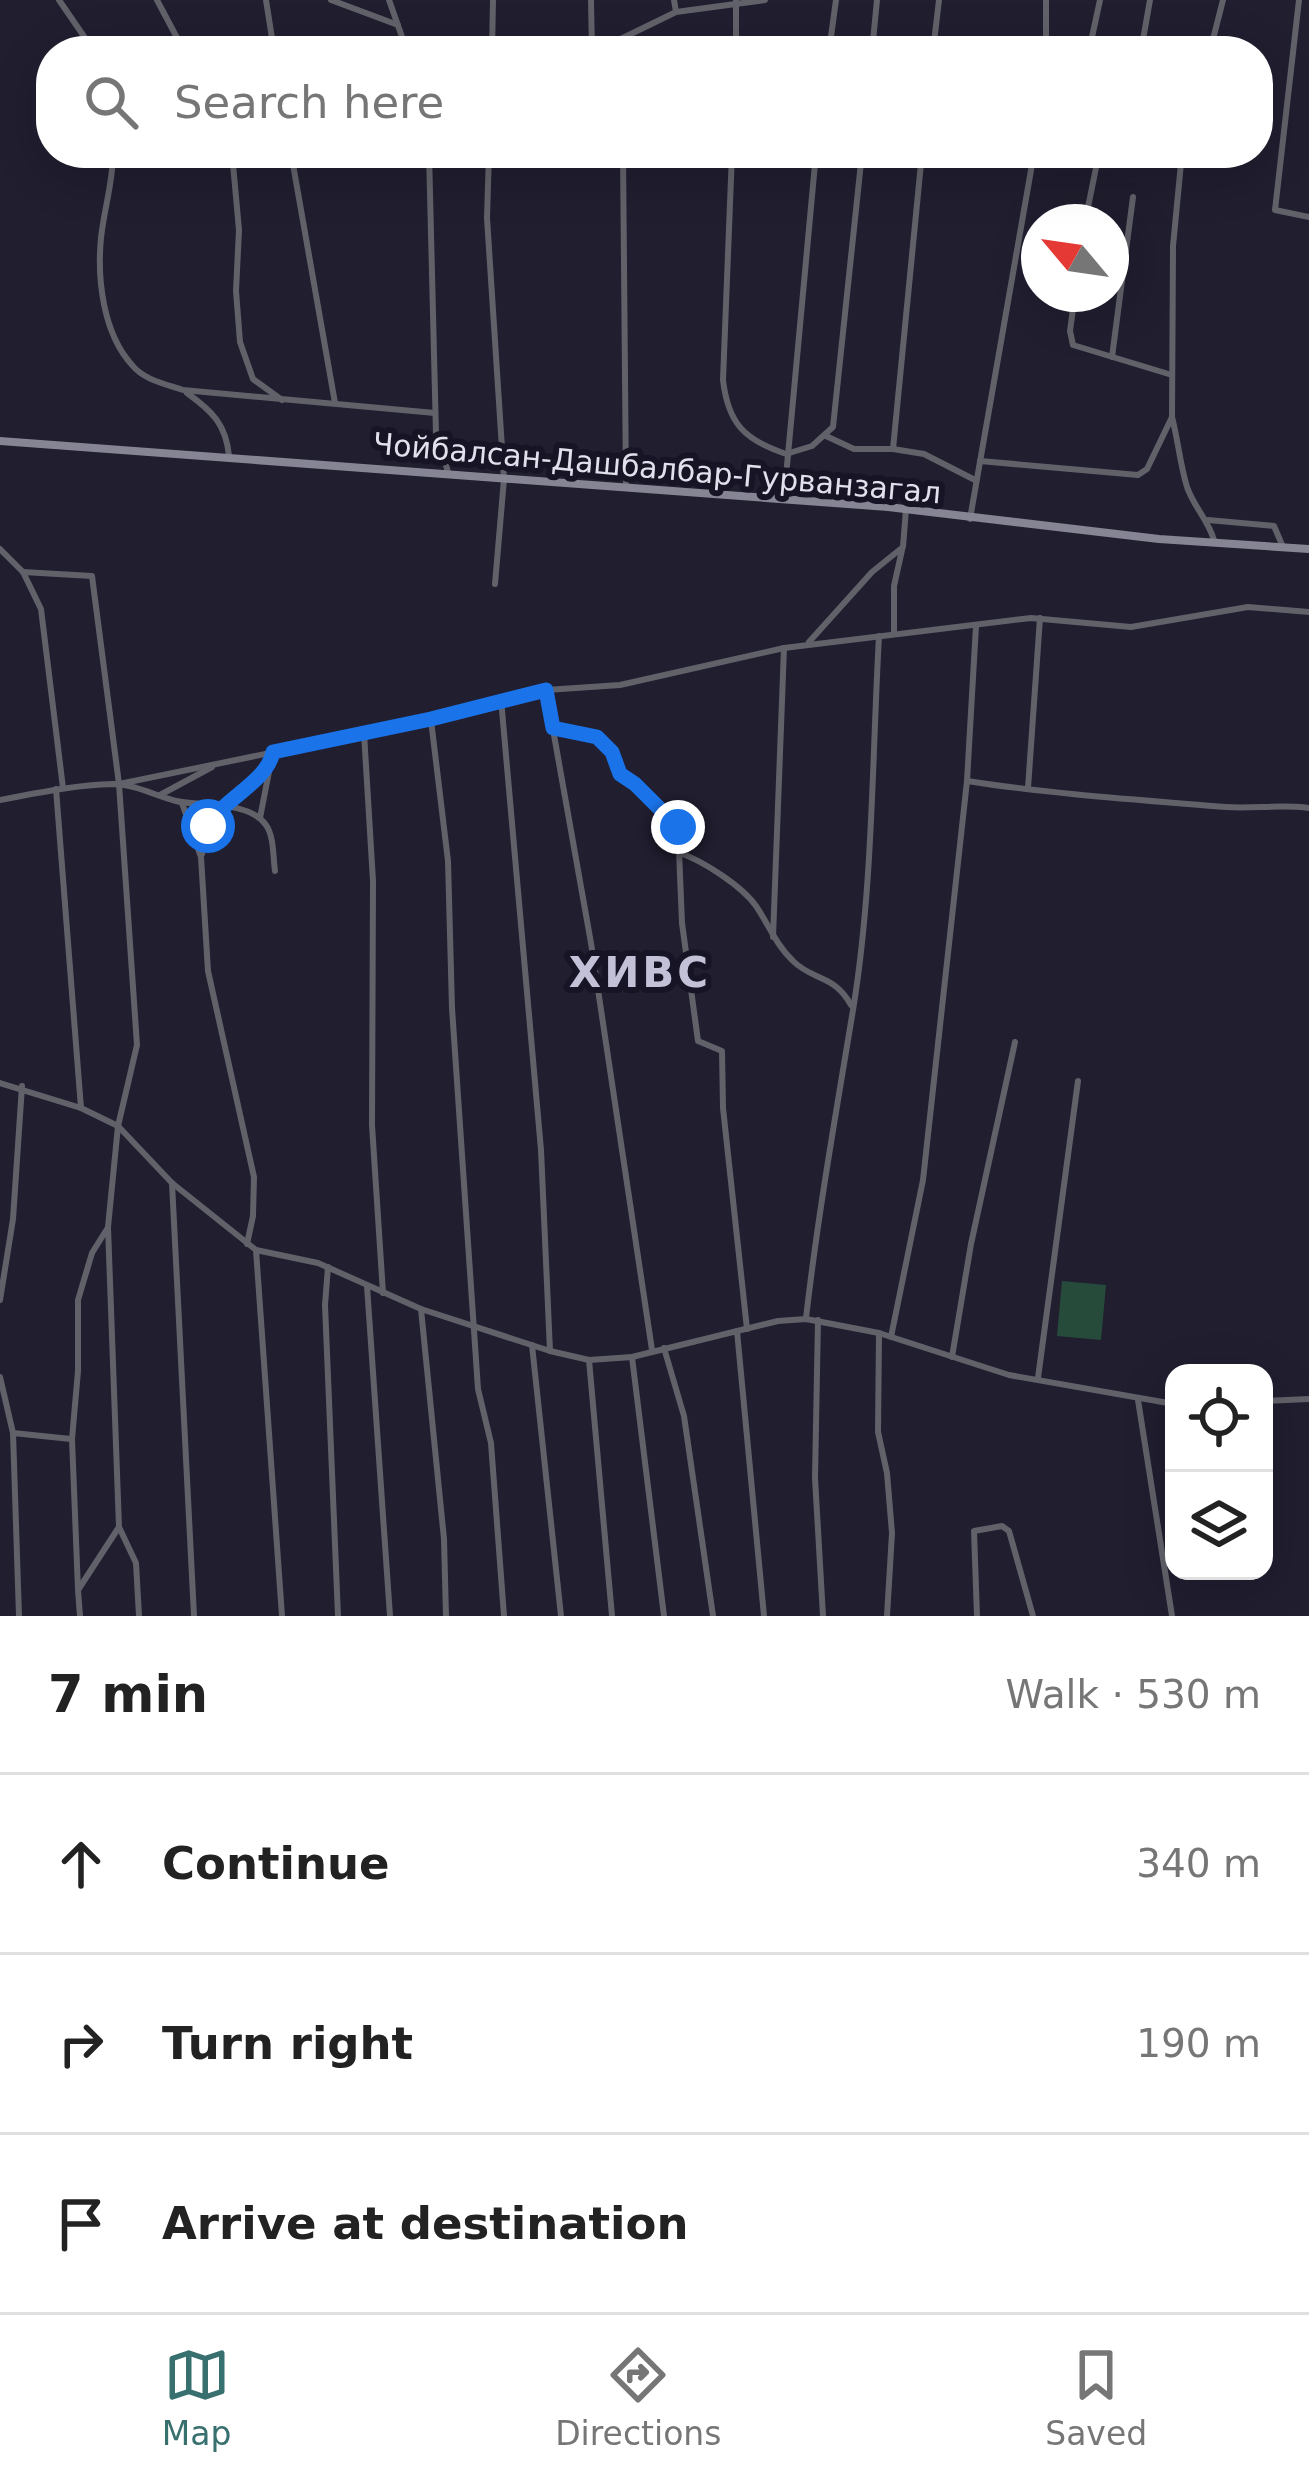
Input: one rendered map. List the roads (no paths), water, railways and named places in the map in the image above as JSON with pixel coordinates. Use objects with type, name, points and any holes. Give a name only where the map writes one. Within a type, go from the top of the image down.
[{"type":"street","points":[[59,0],[84,36]]},
{"type":"street","points":[[157,0],[176,36]]},
{"type":"street","points":[[266,0],[272,36]]},
{"type":"street","points":[[331,0],[398,26]]},
{"type":"street","points":[[389,0],[402,36]]},
{"type":"street","points":[[492,36],[493,0]]},
{"type":"street","points":[[591,0],[593,36]]},
{"type":"street","points":[[674,0],[676,12]]},
{"type":"street","points":[[626,36],[676,12],[765,0]]},
{"type":"street","points":[[831,36],[836,0]]},
{"type":"street","points":[[873,36],[877,0]]},
{"type":"street","points":[[935,36],[939,0]]},
{"type":"street","points":[[1046,0],[1046,36]]},
{"type":"street","points":[[1092,36],[1100,0]]},
{"type":"street","points":[[1144,36],[1150,0]]},
{"type":"street","points":[[1214,36],[1223,0]]},
{"type":"street","points":[[1299,0],[1275,211],[1309,217]]},
{"type":"street","points":[[736,36],[737,3]]},
{"type":"street","points":[[112,168],[100,269],[108,327],[132,366],[152,380],[183,390],[435,413]]},
{"type":"street","points":[[233,168],[240,342],[253,379],[285,402]]},
{"type":"street","points":[[294,168],[335,404]]},
{"type":"street","points":[[429,168],[436,434],[448,475]]},
{"type":"street","points":[[489,168],[487,218],[504,479],[495,584]]},
{"type":"street","points":[[623,168],[626,488]]},
{"type":"street","points":[[731,168],[723,380],[726,410],[755,440],[786,454],[826,436],[837,412],[861,168]]},
{"type":"street","points":[[784,498],[815,168]]},
{"type":"street","points":[[893,449],[921,168]]},
{"type":"street","points":[[970,519],[1031,168]]},
{"type":"street","points":[[1088,204],[1096,168]]},
{"type":"street","points":[[1181,168],[1173,246],[1172,417],[1185,481],[1214,540]]},
{"type":"street","points":[[1112,357],[1133,197]]},
{"type":"street","points":[[1073,312],[1073,345],[1172,375]]},
{"type":"street","points":[[183,390],[214,412],[227,435],[229,456]]},
{"type":"street","points":[[980,461],[1138,475],[1147,469],[1172,417]]},
{"type":"street","points":[[826,436],[854,449],[924,454],[975,480]]},
{"type":"street","name":"Чойбалсан-Дашбалбар-Гурванзагал","points":[[0,441],[784,498],[1309,549]]},
{"type":"street","points":[[894,634],[894,586],[906,509]]},
{"type":"street","points":[[1208,520],[1274,526],[1283,547]]},
{"type":"street","points":[[806,645],[872,572],[903,547]]},
{"type":"street","points":[[0,549],[23,572],[41,609],[59,788],[81,1108]]},
{"type":"street","points":[[23,572],[92,576],[119,784],[137,1045],[118,1126],[108,1227],[118,1527],[136,1564],[139,1616]]},
{"type":"street","points":[[0,800],[59,788],[119,784],[431,719],[501,699],[546,690],[620,685],[784,648],[1040,618],[1131,627],[1248,607],[1309,612]]},
{"type":"street","points":[[1028,788],[1040,618]]},
{"type":"street","points":[[891,1337],[923,1180],[967,781],[976,626]]},
{"type":"street","points":[[806,1318],[817,1218],[853,1009],[879,636]]},
{"type":"street","points":[[772,937],[784,648]]},
{"type":"street","points":[[546,690],[591,944],[652,1351]]},
{"type":"street","points":[[501,699],[541,1150],[550,1351]]},
{"type":"street","points":[[431,719],[448,861],[452,1008],[478,1389],[496,1486],[504,1616]]},
{"type":"street","points":[[553,728],[597,737],[612,752],[620,774],[678,827],[682,923],[698,1040],[722,1051],[723,1108],[747,1329]]},
{"type":"street","points":[[364,733],[374,881],[372,1124],[383,1293]]},
{"type":"street","points":[[260,818],[273,752]]},
{"type":"street","points":[[159,796],[220,763]]},
{"type":"street","points":[[201,857],[208,826],[222,806],[270,764]]},
{"type":"street","points":[[967,781],[1234,807],[1309,808]]},
{"type":"street","points":[[119,784],[182,803],[222,806],[260,818],[269,828],[274,871]]},
{"type":"street","points":[[182,803],[201,857],[208,971],[254,1178],[247,1244]]},
{"type":"street","points":[[680,853],[698,860],[754,902],[772,937],[796,965],[827,977],[844,991],[853,1009]]},
{"type":"street","points":[[952,1358],[971,1244],[1015,1042]]},
{"type":"street","points":[[1037,1378],[1078,1081]]},
{"type":"street","points":[[0,1083],[22,1086],[118,1126],[172,1183],[256,1250],[328,1267],[421,1309],[550,1351],[589,1360],[632,1357],[806,1318],[879,1333],[1009,1375],[1165,1403]]},
{"type":"street","points":[[0,1300],[13,1219],[22,1086]]},
{"type":"street","points":[[172,1183],[194,1616]]},
{"type":"street","points":[[80,1616],[72,1439],[78,1300],[92,1253],[108,1227]]},
{"type":"street","points":[[256,1250],[282,1616]]},
{"type":"street","points":[[328,1267],[325,1305],[338,1616]]},
{"type":"street","points":[[367,1286],[390,1616]]},
{"type":"street","points":[[421,1309],[444,1539],[446,1616]]},
{"type":"street","points":[[818,1320],[815,1478],[823,1616]]},
{"type":"street","points":[[737,1331],[764,1616]]},
{"type":"street","points":[[879,1333],[878,1432],[892,1533],[887,1616]]},
{"type":"street","points":[[531,1344],[561,1616]]},
{"type":"street","points":[[664,1348],[684,1416],[712,1616]]},
{"type":"street","points":[[632,1357],[664,1616]]},
{"type":"street","points":[[589,1360],[611,1616]]},
{"type":"street","points":[[0,1377],[13,1432],[20,1616]]},
{"type":"street","points":[[1138,1400],[1172,1616]]},
{"type":"street","points":[[1273,1401],[1309,1400]]},
{"type":"street","points":[[13,1432],[72,1439]]},
{"type":"street","points":[[977,1616],[974,1531],[1002,1526],[1009,1531],[1034,1616]]},
{"type":"street","points":[[78,1590],[118,1527]]},
{"type":"district","name":"ХИВС","points":[[640,972]]}]
